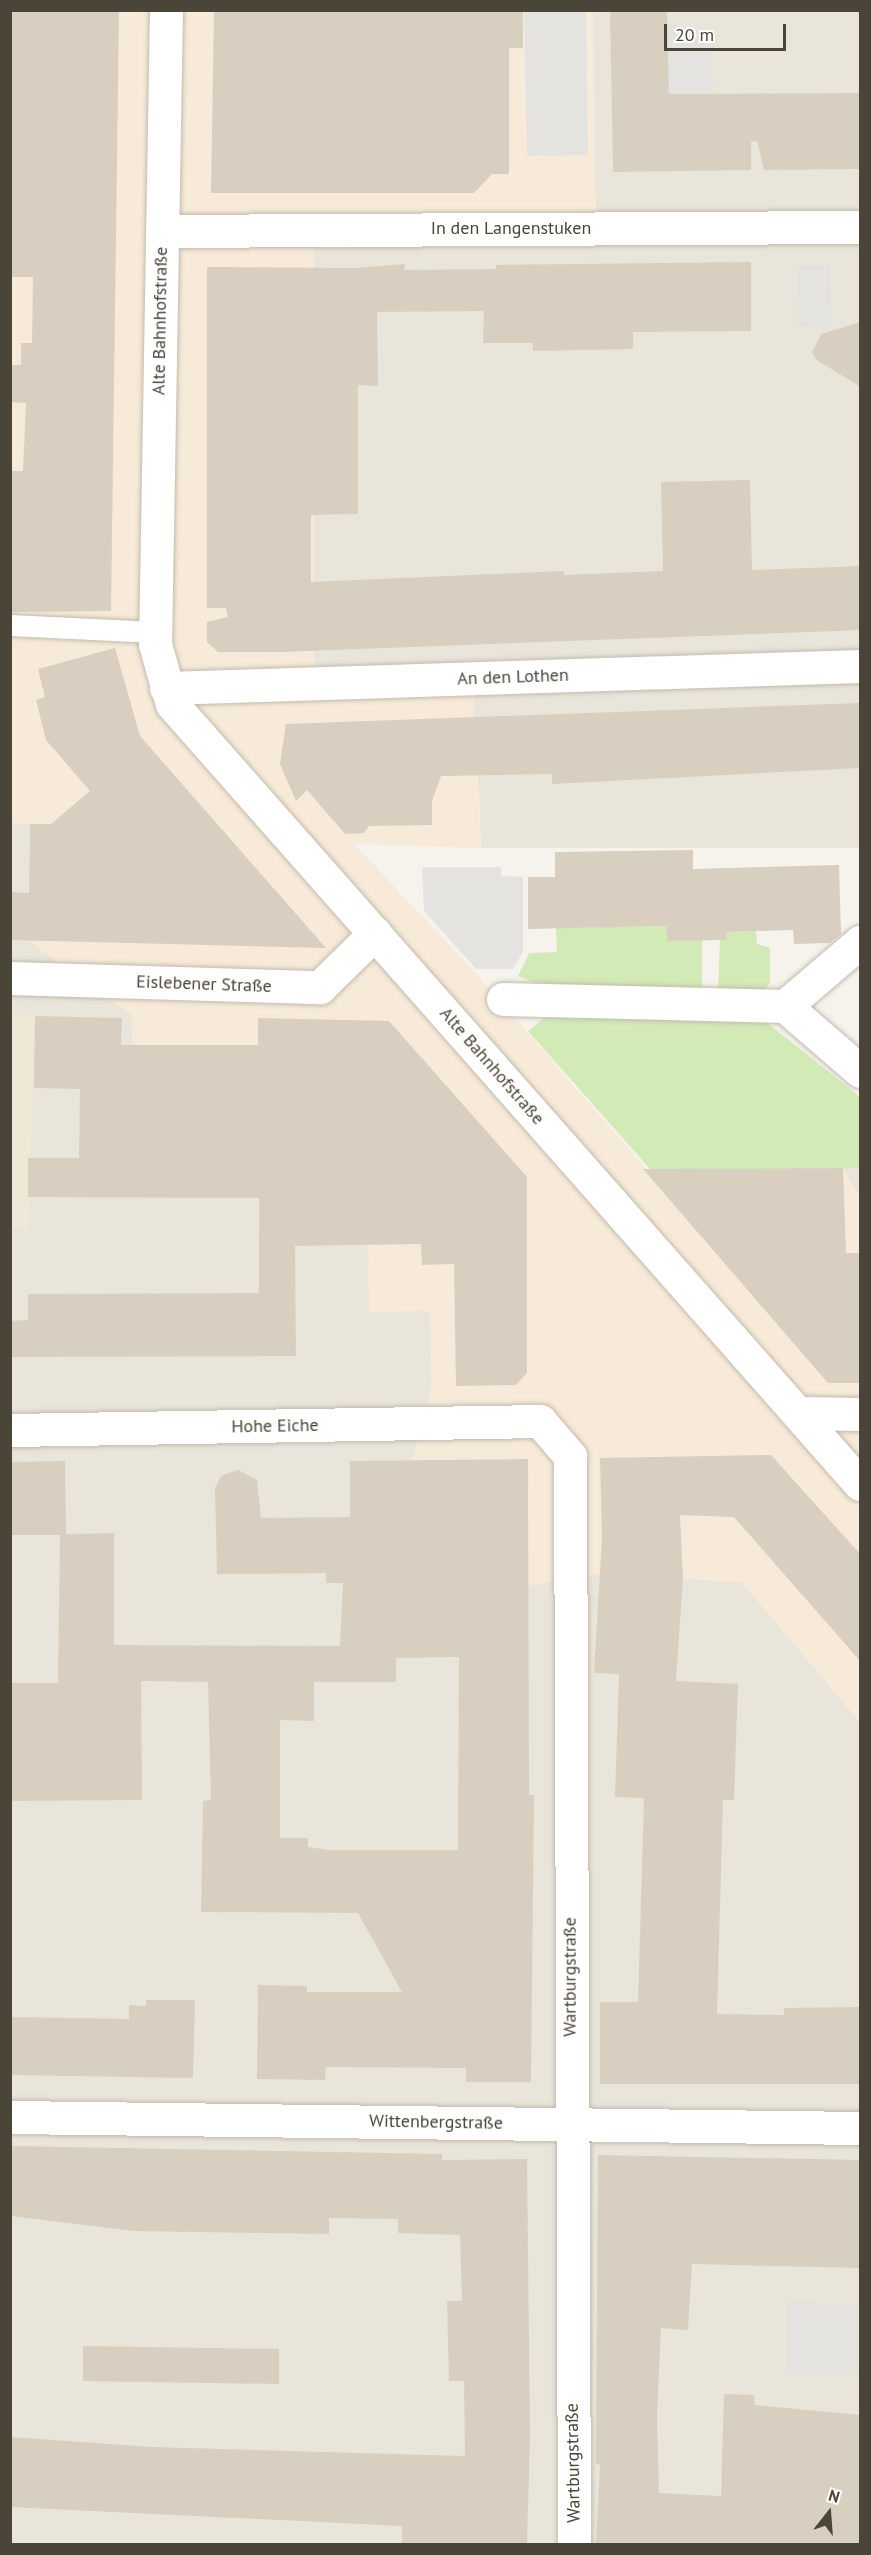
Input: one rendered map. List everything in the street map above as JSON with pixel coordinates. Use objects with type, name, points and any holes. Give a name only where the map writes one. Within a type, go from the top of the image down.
[{"type":"street","name":"Alte Bahnhofstraße","points":[[166,10],[155,632],[166,688],[172,704],[861,1484]]},
{"type":"street","name":"In den Langenstuken","points":[[162,231],[861,227]]},
{"type":"street","name":"An den Lothen","points":[[166,688],[861,666]]},
{"type":"street","name":"Eislebener Straße","points":[[10,978],[320,987],[375,933]]},
{"type":"street","points":[[785,1006],[861,942]]},
{"type":"street","points":[[503,999],[785,1006],[861,1071]]},
{"type":"street","points":[[798,1413],[857,1414]]},
{"type":"street","name":"Hohe Eiche","points":[[10,1430],[540,1421]]},
{"type":"street","name":"Wartburgstraße","points":[[540,1421],[570,1456],[570,2124],[574,2544]]},
{"type":"street","name":"Wittenbergstraße","points":[[10,2117],[861,2128]]},
{"type":"lane","points":[[10,625],[155,632]]},
{"type":"shaded area","points":[[11,11],[593,11],[596,243],[314,248],[314,669],[472,664],[481,848],[354,844],[476,973],[646,1169],[843,1168],[860,1199],[860,1722],[742,1582],[600,1574],[529,1585],[414,1583],[413,1460],[432,1385],[430,1311],[369,1312],[368,1245],[259,1247],[258,1160],[128,1159],[133,1016],[28,940],[30,824],[11,823]]},
{"type":"shaded area","points":[[524,11],[586,11],[588,155],[527,156]]},
{"type":"shaded area","points":[[593,11],[860,11],[860,848],[481,848],[479,792],[314,669],[313,248],[596,243]]},
{"type":"shaded area","points":[[668,27],[712,28],[713,93],[657,94],[656,43],[668,43]]},
{"type":"shaded area","points":[[797,265],[830,265],[832,326],[798,327]]},
{"type":"shaded area","points":[[11,823],[30,824],[28,940],[133,1016],[128,1159],[258,1160],[259,1246],[368,1245],[430,1311],[432,1385],[413,1460],[529,1585],[600,1574],[742,1582],[860,1722],[860,2544],[11,2544]]},
{"type":"shaded area","points":[[422,867],[501,867],[501,876],[523,877],[523,952],[513,969],[476,969],[424,911]]},
{"type":"shaded area","points":[[11,1015],[35,1016],[28,1229],[11,1229]]},
{"type":"shaded area","points":[[843,1168],[860,1168],[860,1199]]},
{"type":"shaded area","points":[[787,2302],[860,2305],[860,2372],[787,2372]]},
{"type":"green space","points":[[666,926],[667,941],[702,940],[702,990],[536,983],[518,976],[529,953],[557,952],[556,928]]},
{"type":"green space","points":[[756,931],[757,944],[770,948],[770,983],[764,990],[718,989],[720,940],[726,932]]},
{"type":"green space","points":[[555,1010],[761,1018],[860,1097],[860,1168],[651,1170],[528,1031]]},
{"type":"building","points":[[10,10],[119,10],[111,611],[10,612],[10,471],[23,471],[26,403],[10,402],[10,365],[21,365],[21,343],[32,343],[33,277],[10,277]]},
{"type":"building","points":[[214,10],[523,10],[523,48],[509,48],[509,174],[492,174],[474,193],[211,193]]},
{"type":"building","points":[[610,10],[667,10],[669,94],[861,93],[861,169],[764,170],[757,141],[751,142],[751,170],[613,172]]},
{"type":"building","points":[[751,262],[751,331],[633,332],[633,349],[533,351],[533,343],[483,343],[484,311],[377,312],[378,386],[358,385],[358,514],[311,515],[311,582],[564,571],[564,575],[663,571],[661,482],[750,480],[752,570],[861,566],[861,630],[280,652],[218,652],[207,642],[207,622],[228,617],[226,608],[207,608],[207,267],[355,268],[405,264],[404,270],[496,269],[496,265]]},
{"type":"building","points":[[861,322],[861,387],[818,361],[812,353],[821,334]]},
{"type":"building","points":[[115,648],[140,736],[326,948],[10,940],[10,892],[29,893],[30,824],[51,824],[90,791],[46,740],[36,700],[45,697],[38,669]]},
{"type":"building","points":[[860,703],[860,768],[552,784],[552,774],[441,776],[432,801],[432,825],[369,826],[364,833],[345,834],[307,790],[296,801],[280,764],[286,724]]},
{"type":"building","points":[[693,850],[693,869],[839,865],[841,934],[830,943],[794,944],[793,930],[726,932],[726,940],[667,941],[666,926],[528,929],[528,877],[555,877],[555,852]]},
{"type":"building","points":[[35,1016],[122,1018],[121,1045],[258,1045],[258,1018],[389,1021],[527,1177],[527,1373],[516,1385],[456,1386],[454,1264],[422,1265],[421,1244],[295,1246],[296,1356],[10,1357],[10,1321],[28,1320],[28,1294],[259,1293],[259,1198],[28,1197],[28,1158],[79,1158],[80,1089],[34,1088]]},
{"type":"building","points":[[843,1168],[846,1253],[861,1253],[861,1383],[828,1383],[643,1169]]},
{"type":"building","points":[[771,1455],[861,1555],[861,1662],[734,1517],[680,1515],[683,1579],[676,1681],[738,1684],[734,1800],[723,1800],[717,2014],[784,2015],[784,2008],[861,2007],[861,2084],[600,2084],[600,2002],[638,2002],[644,1798],[615,1797],[619,1674],[594,1673],[602,1538],[600,1458]]},
{"type":"building","points":[[528,1459],[529,1795],[534,1795],[531,2082],[466,2082],[466,2068],[326,2067],[325,2080],[257,2079],[258,1985],[307,1986],[307,1992],[402,1992],[358,1913],[201,1912],[203,1801],[211,1800],[208,1682],[141,1681],[142,1800],[10,1801],[10,1683],[58,1683],[60,1535],[10,1535],[10,1462],[65,1461],[66,1534],[114,1533],[114,1645],[340,1646],[343,1583],[326,1583],[326,1573],[217,1574],[215,1488],[221,1476],[238,1470],[257,1480],[261,1518],[350,1517],[350,1461]],"holes":[[[459,1657],[458,1850],[328,1850],[308,1847],[308,1838],[280,1838],[280,1720],[314,1721],[314,1682],[396,1682],[396,1658]]]},
{"type":"building","points":[[146,2000],[195,2000],[193,2078],[10,2075],[10,2017],[129,2019],[129,2005],[146,2006]]},
{"type":"building","points":[[10,2146],[442,2154],[442,2160],[527,2159],[530,2436],[527,2544],[402,2544],[402,2526],[10,2507],[10,2437],[153,2447],[465,2456],[464,2381],[449,2381],[447,2301],[462,2301],[460,2235],[398,2233],[398,2219],[329,2218],[329,2234],[134,2231],[10,2216]]},
{"type":"building","points":[[598,2155],[861,2160],[861,2268],[692,2264],[688,2330],[661,2328],[657,2416],[659,2493],[721,2496],[724,2394],[754,2395],[755,2405],[861,2415],[861,2544],[596,2544],[600,2465],[596,2464]]},
{"type":"building","points":[[83,2346],[279,2349],[279,2384],[83,2381]]}]
